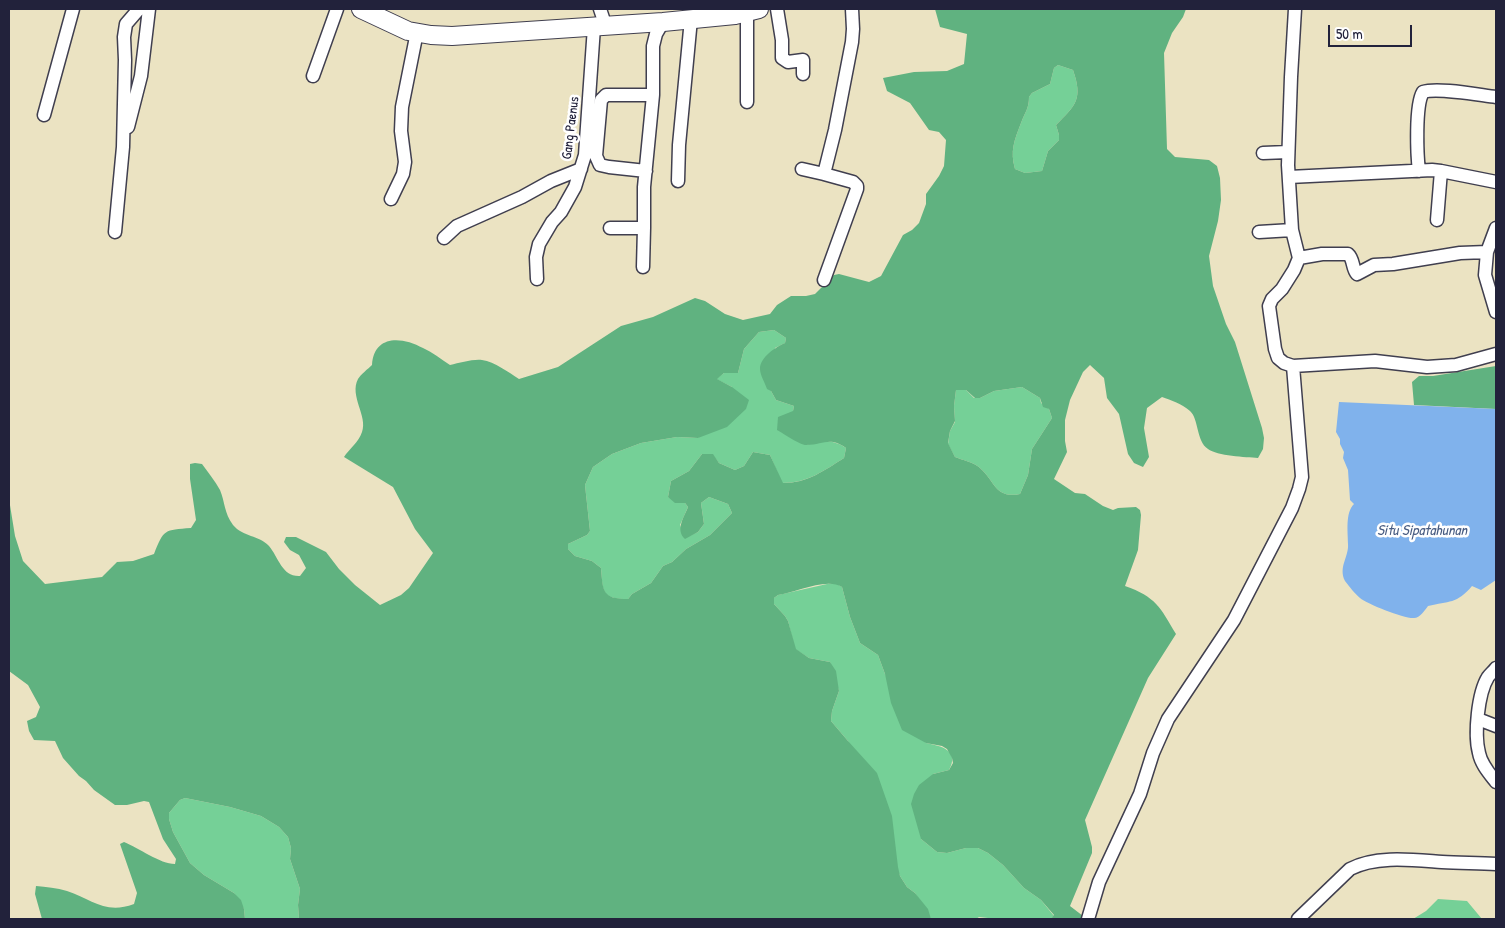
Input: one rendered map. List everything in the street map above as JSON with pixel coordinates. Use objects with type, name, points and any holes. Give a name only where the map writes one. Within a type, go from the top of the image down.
[{"type":"main road","points":[[361,9],[408,31],[452,36],[663,22],[684,16],[753,10]]},
{"type":"street","points":[[44,115],[73,9]]},
{"type":"street","points":[[115,232],[123,147],[126,24],[139,9]]},
{"type":"street","points":[[123,147],[141,76],[150,9]]},
{"type":"street","points":[[313,76],[337,9]]},
{"type":"street","points":[[600,9],[600,27]]},
{"type":"street","points":[[777,9],[782,40],[782,58],[788,62],[803,60],[803,74]]},
{"type":"street","points":[[818,177],[835,130],[852,42],[852,9]]},
{"type":"street","points":[[1295,9],[1288,152],[1292,230],[1299,258],[1282,289],[1272,299],[1269,306],[1278,358],[1284,363],[1293,366],[1375,361],[1427,367],[1456,365],[1496,354]]},
{"type":"street","points":[[747,102],[753,10]]},
{"type":"street","points":[[678,180],[684,16]]},
{"type":"street","points":[[643,267],[643,213],[653,95],[653,46],[656,34],[663,22]]},
{"type":"street","name":"Gang Paenus","points":[[537,279],[536,257],[540,244],[575,187],[585,155],[600,27]]},
{"type":"street","points":[[391,199],[403,174],[405,162],[401,131],[402,107],[417,32]]},
{"type":"street","points":[[1419,171],[1417,152],[1419,109],[1423,92],[1430,90],[1496,97]]},
{"type":"street","points":[[646,171],[600,165],[596,156],[601,100],[606,95],[653,95]]},
{"type":"street","points":[[1263,153],[1288,152]]},
{"type":"street","points":[[444,238],[458,226],[581,168]]},
{"type":"street","points":[[802,169],[818,177],[853,182],[857,186],[824,280]]},
{"type":"street","points":[[1289,177],[1441,171],[1496,182]]},
{"type":"street","points":[[1437,220],[1441,171]]},
{"type":"street","points":[[610,228],[644,228]]},
{"type":"street","points":[[1496,228],[1487,252],[1484,274],[1496,309]]},
{"type":"street","points":[[1259,232],[1292,230]]},
{"type":"street","points":[[1299,258],[1322,254],[1348,254],[1354,271],[1357,274],[1374,265],[1393,264],[1460,253],[1487,252]]},
{"type":"street","points":[[1088,919],[1099,882],[1140,794],[1152,753],[1168,719],[1234,620],[1283,525],[1299,489],[1302,477],[1293,366]]},
{"type":"street","points":[[1496,668],[1488,677],[1481,696],[1476,732],[1479,754],[1486,770],[1496,782]]},
{"type":"street","points":[[1478,719],[1496,726]]},
{"type":"street","points":[[1298,919],[1350,869],[1359,864],[1404,860],[1496,864]]},
{"type":"green space","points":[[935,9],[1186,9],[1172,33],[1164,53],[1167,149],[1175,157],[1209,160],[1217,166],[1220,178],[1221,200],[1209,256],[1213,286],[1226,324],[1235,342],[1264,438],[1263,449],[1258,458],[1232,456],[1212,451],[1201,441],[1195,419],[1190,411],[1180,404],[1162,397],[1147,408],[1144,428],[1149,457],[1143,467],[1134,463],[1128,454],[1119,414],[1107,398],[1104,378],[1090,365],[1083,372],[1070,400],[1065,420],[1067,452],[1054,479],[1075,493],[1085,494],[1113,510],[1136,507],[1140,510],[1138,550],[1125,586],[1151,599],[1166,617],[1176,634],[1148,678],[1085,820],[1092,853],[1070,906],[1083,916],[1082,919],[1051,919],[1054,915],[1041,900],[1024,888],[1003,865],[978,848],[966,848],[947,853],[937,852],[921,839],[911,804],[914,794],[919,785],[933,774],[949,770],[953,763],[952,758],[947,749],[942,746],[926,743],[902,730],[891,703],[885,674],[878,655],[860,643],[850,617],[842,587],[828,584],[810,586],[778,595],[774,598],[774,604],[788,621],[796,649],[809,658],[830,662],[836,671],[839,691],[832,711],[831,721],[877,773],[892,816],[900,876],[907,887],[915,893],[928,909],[931,919],[299,919],[300,889],[290,859],[291,848],[288,837],[279,827],[261,816],[230,807],[185,798],[180,800],[169,813],[173,832],[190,863],[204,875],[234,893],[241,900],[245,919],[42,919],[35,894],[36,886],[67,891],[107,907],[124,907],[134,904],[137,893],[120,844],[124,842],[156,859],[175,864],[176,859],[163,839],[149,802],[115,805],[79,776],[63,758],[55,741],[34,740],[29,731],[27,721],[36,717],[40,707],[28,685],[9,671],[9,499],[15,536],[23,561],[45,584],[102,577],[117,562],[133,561],[154,554],[166,532],[175,529],[191,528],[196,520],[190,479],[190,464],[202,464],[220,490],[226,512],[233,525],[241,532],[265,542],[289,573],[300,576],[306,568],[299,555],[290,550],[284,542],[286,537],[296,537],[326,552],[355,585],[380,605],[401,595],[409,588],[433,553],[415,529],[393,487],[344,457],[359,439],[362,432],[363,419],[356,392],[358,379],[372,365],[378,348],[383,343],[390,341],[406,341],[437,356],[450,365],[470,361],[487,361],[519,379],[558,367],[621,326],[653,317],[695,298],[705,301],[725,314],[743,320],[770,314],[777,305],[791,296],[815,294],[834,275],[839,274],[869,282],[881,276],[903,235],[919,223],[926,204],[926,194],[944,166],[946,140],[939,132],[929,130],[910,103],[887,91],[883,78],[914,72],[947,71],[964,64],[967,34],[940,27]],"holes":[[[1058,65],[1073,70],[1077,88],[1076,101],[1056,125],[1059,140],[1048,151],[1042,171],[1025,173],[1015,169],[1013,157],[1015,141],[1028,108],[1029,97],[1032,93],[1050,84],[1054,68]],[[774,330],[786,338],[785,343],[773,350],[763,360],[760,369],[767,389],[771,391],[776,400],[794,406],[793,411],[778,417],[777,430],[803,445],[826,442],[840,444],[846,448],[844,458],[808,479],[783,483],[770,455],[753,452],[744,466],[735,470],[719,463],[713,454],[702,454],[689,471],[671,481],[668,497],[675,503],[685,503],[688,507],[681,523],[682,535],[685,539],[698,532],[704,524],[701,503],[709,497],[728,504],[732,513],[710,535],[686,549],[672,562],[663,566],[651,583],[632,594],[628,599],[619,599],[609,595],[602,583],[601,568],[592,561],[575,556],[568,549],[568,544],[587,535],[590,531],[585,485],[593,467],[612,454],[641,443],[677,437],[698,438],[727,427],[746,409],[749,400],[732,387],[717,379],[724,373],[738,373],[744,349],[759,332]],[[1022,387],[1040,398],[1043,407],[1049,409],[1052,418],[1032,449],[1028,475],[1020,494],[1005,494],[1000,491],[977,466],[955,457],[948,443],[950,431],[955,421],[956,390],[966,390],[975,398],[980,398],[994,391]]]},
{"type":"green space","points":[[1058,65],[1073,70],[1077,88],[1076,101],[1056,125],[1059,140],[1048,151],[1042,171],[1025,173],[1015,169],[1013,151],[1015,141],[1028,108],[1029,97],[1032,93],[1050,84],[1054,68]]},
{"type":"green space","points":[[774,330],[786,338],[785,343],[775,348],[771,391],[776,400],[794,406],[793,411],[805,445],[826,442],[836,443],[846,448],[844,458],[808,479],[782,483],[770,455],[753,452],[744,466],[735,470],[719,463],[712,454],[702,454],[689,471],[671,481],[668,497],[685,503],[688,507],[680,525],[685,538],[698,532],[704,524],[701,503],[709,497],[728,504],[732,513],[710,535],[686,549],[672,562],[663,566],[651,583],[632,594],[628,599],[608,596],[603,588],[601,568],[592,561],[575,556],[568,549],[568,544],[587,535],[590,531],[585,485],[593,467],[612,454],[641,443],[677,437],[698,438],[732,387],[716,379],[724,373],[738,373],[744,349],[759,332]]},
{"type":"green space","points":[[1496,366],[1496,409],[1414,405],[1412,382],[1419,376],[1433,376]]},
{"type":"green space","points":[[1022,387],[1040,398],[1041,403],[1049,409],[1052,418],[1032,449],[1028,475],[1020,494],[1012,495],[1005,494],[996,488],[977,466],[955,457],[948,444],[950,431],[955,422],[956,390],[966,390],[974,398],[980,398],[994,391]]},
{"type":"green space","points":[[827,584],[837,584],[842,587],[850,617],[860,643],[878,655],[885,674],[926,743],[943,748],[951,753],[952,763],[949,770],[933,774],[921,839],[937,852],[947,853],[966,848],[978,848],[988,853],[1003,865],[1024,888],[1041,900],[1054,916],[1051,919],[989,919],[979,917],[976,919],[931,919],[915,893],[907,887],[900,876],[848,741],[831,721],[832,711],[839,691],[830,662],[809,658],[795,649],[788,621],[774,604],[774,598],[778,595]]},
{"type":"green space","points":[[185,798],[230,807],[261,816],[279,827],[288,837],[291,848],[290,859],[300,889],[299,919],[245,919],[244,909],[234,893],[204,875],[190,863],[173,832],[169,819],[169,813],[180,800]]},
{"type":"green space","points":[[1438,899],[1467,901],[1482,919],[1413,919],[1426,911]]},
{"type":"water","name":"Situ Sipatahunan","points":[[1339,402],[1496,409],[1496,580],[1481,590],[1472,586],[1457,599],[1428,606],[1416,618],[1409,618],[1378,607],[1364,601],[1354,592],[1343,576],[1343,567],[1348,549],[1348,517],[1354,504],[1350,500],[1348,470],[1343,458],[1344,452],[1336,432]]}]
